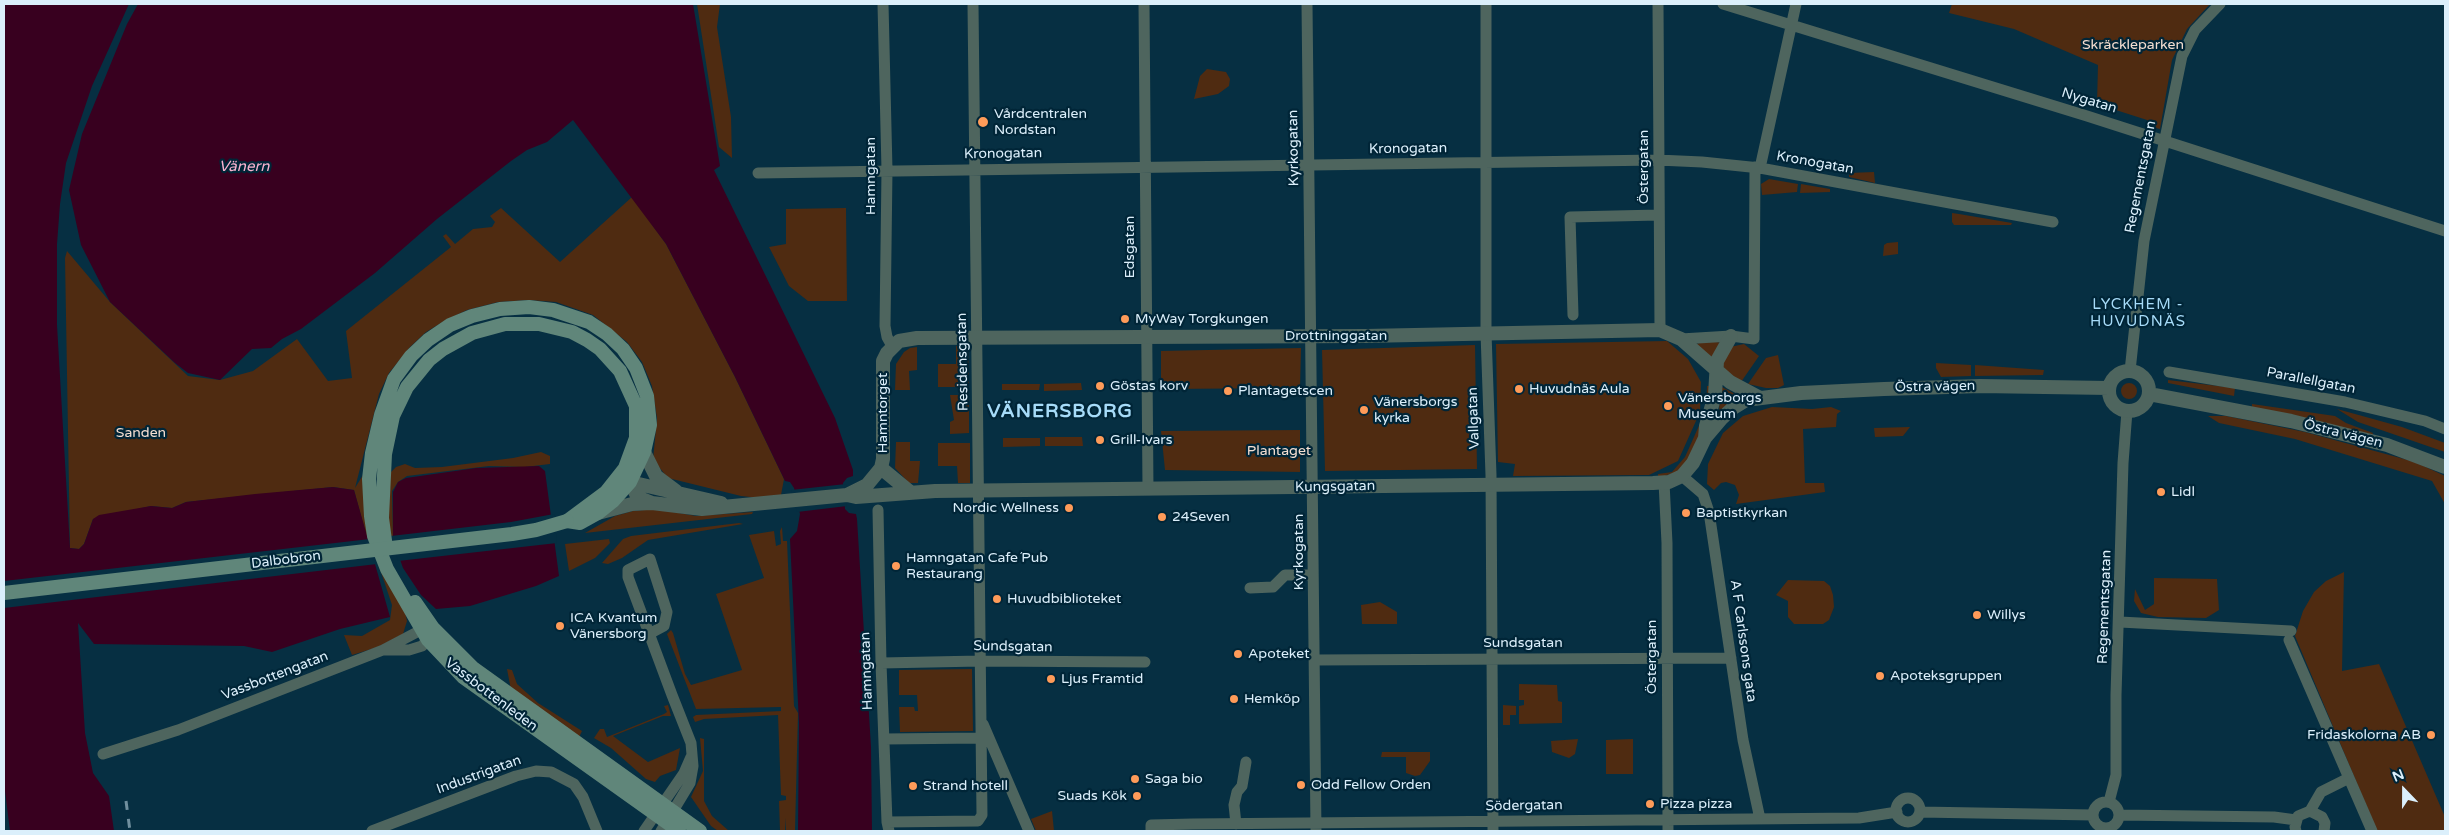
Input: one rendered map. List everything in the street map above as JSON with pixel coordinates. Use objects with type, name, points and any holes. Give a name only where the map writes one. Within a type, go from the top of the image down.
[{"type":"main road","name":"Vassbottenleden","points":[[566,521],[580,523],[598,513],[623,492],[630,482],[648,439],[649,411],[641,378],[620,345],[608,334],[589,322],[553,310],[514,307],[472,316],[450,325],[428,340],[411,356],[394,379],[377,430],[369,479],[371,516],[379,552],[428,633],[449,646],[480,673],[664,817],[679,831]]},
{"type":"main road","name":"Vassbottenleden","points":[[428,633],[393,566],[387,550],[382,518],[384,463],[393,416],[407,387],[429,360],[457,340],[487,328],[522,323],[547,326],[587,340],[600,349],[620,371],[636,406],[636,438],[625,468],[606,492],[566,521]]},
{"type":"main road","name":"Dalbobron","points":[[4,593],[512,534],[536,530],[566,521]]},
{"type":"main road","name":"Vassbottenleden","points":[[664,817],[700,831]]},
{"type":"street","name":"Hamngatan","points":[[883,4],[887,170],[885,326],[887,337],[892,346]]},
{"type":"street","name":"Residensgatan","points":[[888,826],[978,821],[982,815],[973,4]]},
{"type":"street","name":"Edsgatan","points":[[1144,4],[1148,489]]},
{"type":"street","name":"Kyrkogatan","points":[[1307,4],[1314,488],[1313,575],[1316,827]]},
{"type":"street","name":"Vallgatan","points":[[1486,4],[1486,334],[1491,484],[1493,826]]},
{"type":"street","name":"Östergatan","points":[[1658,4],[1660,330]]},
{"type":"street","name":"Nygatan","points":[[1722,4],[1792,24],[2445,231]]},
{"type":"street","points":[[1681,339],[1731,336],[1754,339],[1757,168],[1796,4]]},
{"type":"street","name":"Regementsgatan","points":[[2130,371],[2144,241],[2182,56],[2195,30],[2220,4]]},
{"type":"street","name":"Kronogatan","points":[[758,173],[1658,160],[1702,162],[1757,168],[2053,222]]},
{"type":"street","points":[[1574,315],[1570,217],[1659,215]]},
{"type":"street","name":"Drottninggatan","points":[[892,346],[899,341],[917,338],[978,336],[1311,336],[1660,330],[1681,339],[1730,382],[1760,398]]},
{"type":"street","points":[[1706,438],[1706,426],[1715,395],[1716,371],[1720,353],[1731,336]]},
{"type":"street","name":"Hamntorget","points":[[847,495],[866,485],[881,468],[883,459],[882,372],[883,361],[892,346]]},
{"type":"street","points":[[2130,371],[2138,373],[2145,379],[2149,394],[2141,407],[2127,411],[2114,404],[2110,397],[2109,388],[2116,376],[2130,371]]},
{"type":"street","name":"Parallellgatan","points":[[2169,372],[2345,402],[2425,421],[2445,428]]},
{"type":"street","name":"Östra vägen","points":[[1760,398],[1884,388],[1980,386],[2109,388]]},
{"type":"street","name":"Östra vägen","points":[[2149,394],[2291,421],[2387,445],[2445,467]]},
{"type":"street","points":[[1682,476],[1693,463],[1706,438],[1733,408],[1741,402],[1760,398]]},
{"type":"street","name":"Regementsgatan","points":[[2109,802],[2116,774],[2123,463],[2127,411]]},
{"type":"street","points":[[644,452],[656,476],[681,494]]},
{"type":"street","points":[[625,468],[636,494],[652,503]]},
{"type":"street","points":[[881,468],[910,492]]},
{"type":"street","name":"Kungsgatan","points":[[847,495],[871,496],[910,492],[979,490],[1314,488],[1664,482],[1682,476]]},
{"type":"street","name":"A F Carlssons gata","points":[[1682,476],[1702,494],[1709,512],[1743,740],[1760,819]]},
{"type":"street","points":[[606,492],[630,482],[732,506]]},
{"type":"street","name":"Östergatan","points":[[1664,482],[1667,543],[1668,831]]},
{"type":"street","points":[[598,513],[632,504],[652,503],[702,510],[847,495]]},
{"type":"street","name":"Hamngatan","points":[[878,510],[881,663],[888,826]]},
{"type":"street","points":[[644,831],[664,817],[690,783],[693,770],[691,743],[649,634],[628,578],[628,570],[650,559],[667,612],[664,626],[649,634]]},
{"type":"street","points":[[1250,588],[1273,587],[1285,575],[1313,575]]},
{"type":"street","points":[[2120,622],[2290,635],[2372,831]]},
{"type":"street","name":"Vassbottengatan","points":[[103,754],[178,730],[428,633]]},
{"type":"street","name":"Sundsgatan","points":[[1314,660],[1731,658]]},
{"type":"street","name":"Sundsgatan","points":[[881,663],[980,661],[1145,662]]},
{"type":"street","name":"Residensgatan","points":[[982,720],[1029,831]]},
{"type":"street","points":[[884,739],[981,738]]},
{"type":"street","points":[[1236,824],[1234,805],[1237,792],[1242,786],[1246,762]]},
{"type":"street","name":"Industrigatan","points":[[372,831],[516,776],[536,771],[551,772],[574,784],[583,798],[597,831]]},
{"type":"street","points":[[2310,811],[2321,792],[2349,778]]},
{"type":"street","points":[[1908,798],[1917,802],[1920,812],[1908,826],[1897,812],[1899,802],[1908,798]]},
{"type":"street","points":[[2109,802],[2116,807],[2119,815],[2110,829],[2098,825],[2093,815],[2098,804],[2109,802]]},
{"type":"street","points":[[2119,815],[2274,817],[2296,826],[2302,813],[2310,811],[2322,817],[2325,823],[2324,831]]},
{"type":"street","name":"Södergatan","points":[[1151,828],[1236,824],[1263,827],[1493,826],[1667,819],[1859,818],[1897,812]]},
{"type":"street","points":[[1920,812],[2093,815]]},
{"type":"green space","points":[[697,4],[720,4],[717,27],[731,117],[732,158],[719,147]]},
{"type":"green space","name":"Skräckleparken","points":[[1952,4],[2210,4],[2187,29],[2172,60],[2160,129],[2147,126],[2147,120],[2097,104],[2098,65],[2014,29],[1949,13]]},
{"type":"green space","points":[[1207,69],[1226,72],[1230,79],[1229,86],[1218,94],[1194,99],[1200,76]]},
{"type":"green space","points":[[1874,172],[1875,183],[1849,177],[1849,173]]},
{"type":"green space","points":[[1769,179],[1798,184],[1797,192],[1762,195],[1761,184]]},
{"type":"green space","points":[[1801,184],[1830,189],[1830,192],[1800,193]]},
{"type":"green space","name":"Sanden","points":[[632,197],[666,244],[735,377],[784,479],[781,495],[760,498],[741,496],[668,478],[653,460],[657,418],[652,386],[642,362],[627,342],[593,315],[556,302],[529,300],[498,302],[467,310],[426,332],[410,347],[389,373],[379,394],[355,488],[363,475],[372,537],[367,538],[354,490],[333,487],[186,502],[172,508],[151,506],[93,519],[84,544],[79,549],[70,548],[65,258],[67,251],[110,302],[188,376],[220,380],[253,371],[297,339],[328,381],[352,378],[346,331],[451,247],[443,236],[446,234],[455,244],[473,229],[492,227],[495,222],[490,216],[501,208],[560,262]]},
{"type":"green space","points":[[846,208],[847,301],[808,301],[789,286],[769,247],[786,244],[786,209]]},
{"type":"green space","points":[[1952,213],[2012,223],[2011,225],[1954,225]]},
{"type":"green space","points":[[1898,242],[1898,254],[1883,256],[1884,245]]},
{"type":"green space","points":[[1667,341],[1688,359],[1701,382],[1700,412],[1678,461],[1649,475],[1513,476],[1515,464],[1498,462],[1496,344]]},
{"type":"green space","points":[[1708,341],[1724,343],[1713,361],[1696,344]]},
{"type":"green space","points":[[1744,344],[1759,356],[1741,382],[1728,376],[1722,365],[1730,347]]},
{"type":"green space","points":[[1475,345],[1477,469],[1325,471],[1322,350]]},
{"type":"green space","points":[[956,346],[968,346],[969,387],[938,387],[938,364],[956,364]]},
{"type":"green space","points":[[917,347],[917,370],[909,371],[910,390],[895,390],[896,364],[904,352],[910,348]]},
{"type":"green space","points":[[1301,348],[1300,388],[1161,389],[1161,351]]},
{"type":"green space","points":[[1778,355],[1784,385],[1778,388],[1766,388],[1748,384],[1766,358]]},
{"type":"green space","points":[[1936,363],[1971,365],[1971,376],[1941,377],[1936,368]]},
{"type":"green space","points":[[1975,365],[2044,370],[2043,375],[1975,376]]},
{"type":"green space","points":[[2168,380],[2235,388],[2234,396],[2168,383]]},
{"type":"green space","points":[[1081,383],[1082,390],[1044,391],[1044,384]]},
{"type":"green space","points":[[2126,383],[2132,383],[2137,388],[2135,397],[2126,399],[2121,394],[2121,388]]},
{"type":"green space","points":[[1002,384],[1040,384],[1039,390],[1002,390]]},
{"type":"green space","points":[[1707,386],[1712,386],[1709,411],[1688,462],[1677,472],[1658,478],[1658,474],[1672,472],[1685,457],[1706,410]]},
{"type":"green space","points":[[1720,386],[1737,395],[1737,398],[1719,414]]},
{"type":"green space","points":[[950,395],[969,395],[969,433],[950,434],[950,422],[954,420]]},
{"type":"green space","points":[[2252,404],[2335,416],[2346,423],[2373,433],[2372,436],[2252,408]]},
{"type":"green space","points":[[1772,407],[1812,409],[1831,407],[1841,411],[1837,414],[1836,427],[1803,429],[1805,483],[1824,483],[1825,492],[1736,504],[1739,495],[1735,485],[1726,482],[1721,483],[1714,490],[1707,484],[1708,464],[1723,433],[1743,416]]},
{"type":"green space","points":[[2337,409],[2402,427],[2445,443],[2445,452],[2358,422]]},
{"type":"green space","points":[[2208,416],[2226,416],[2305,432],[2415,462],[2445,476],[2445,504],[2432,481],[2295,439],[2219,423]]},
{"type":"green space","points":[[1910,427],[1903,436],[1875,437],[1874,428]]},
{"type":"green space","name":"Plantaget","points":[[1300,430],[1300,472],[1165,470],[1161,431]]},
{"type":"green space","points":[[1045,437],[1082,437],[1083,446],[1045,446]]},
{"type":"green space","points":[[1003,438],[1040,438],[1040,446],[1003,447]]},
{"type":"green space","points":[[896,442],[910,442],[910,461],[920,461],[918,483],[909,483],[895,468]]},
{"type":"green space","points":[[938,443],[970,443],[970,483],[958,483],[957,466],[938,466]]},
{"type":"green space","points":[[541,452],[550,456],[550,464],[525,467],[489,466],[407,476],[398,482],[392,491],[393,536],[388,535],[390,473],[396,467],[405,464],[415,468],[442,467],[513,458]]},
{"type":"green space","points":[[656,509],[696,516],[753,512],[752,514],[585,533],[615,516],[633,511]]},
{"type":"green space","points":[[743,524],[648,540],[622,558],[608,564],[602,563],[623,539],[631,536]]},
{"type":"green space","points":[[782,527],[783,541],[787,541],[794,706],[798,713],[795,831],[786,831],[786,818],[785,831],[780,831],[779,801],[786,800],[786,796],[781,795],[778,715],[704,719],[695,722],[693,717],[696,715],[781,711],[781,707],[696,709],[667,634],[671,630],[673,633],[685,674],[691,685],[742,670],[716,594],[764,578],[749,535],[774,531],[776,546],[781,544],[780,531]]},
{"type":"green space","points":[[609,539],[610,543],[595,558],[569,571],[565,544]]},
{"type":"green space","points":[[379,566],[404,607],[407,621],[403,634],[378,647],[352,655],[344,635],[362,636],[390,620],[392,605]]},
{"type":"green space","points":[[2344,572],[2342,671],[2379,664],[2445,817],[2445,831],[2377,831],[2295,636],[2303,611],[2314,592],[2326,581]]},
{"type":"green space","points":[[2154,578],[2217,579],[2219,610],[2206,618],[2158,617],[2141,613],[2134,601],[2135,589],[2145,610],[2154,604]]},
{"type":"green space","points":[[1788,580],[1824,581],[1830,586],[1834,607],[1829,620],[1823,624],[1794,624],[1788,617],[1788,601],[1776,595]]},
{"type":"green space","points":[[1380,602],[1397,612],[1397,624],[1362,624],[1361,605]]},
{"type":"green space","points":[[507,669],[512,670],[517,684],[538,703],[582,731],[579,737],[511,690]]},
{"type":"green space","points":[[972,669],[973,731],[900,732],[899,707],[914,707],[915,711],[918,711],[917,695],[899,695],[899,670]]},
{"type":"green space","points":[[1519,684],[1557,685],[1558,701],[1562,702],[1562,723],[1519,724],[1519,706],[1524,705],[1524,700],[1519,700]]},
{"type":"green space","points":[[668,705],[671,716],[663,716],[613,736],[648,762],[680,748],[676,770],[660,776],[655,782],[646,779],[611,748],[594,738],[600,729],[604,729],[607,737],[664,714],[667,712],[664,706]]},
{"type":"green space","points":[[1503,705],[1516,706],[1516,715],[1510,715],[1510,725],[1503,725]]},
{"type":"green space","points":[[700,738],[704,739],[704,801],[712,816],[729,831],[718,831],[711,826],[691,797],[703,771]]},
{"type":"green space","points":[[1578,739],[1575,754],[1569,758],[1552,752],[1551,741]]},
{"type":"green space","points":[[1633,739],[1633,774],[1606,774],[1606,740]]},
{"type":"green space","points":[[1382,752],[1430,752],[1430,761],[1420,775],[1415,776],[1406,773],[1406,757],[1381,757]]},
{"type":"green space","points":[[1052,811],[1054,831],[1036,831],[1031,819]]},
{"type":"water","points":[[4,4],[129,4],[92,86],[66,163],[60,204],[57,244],[57,325],[70,548],[79,549],[84,544],[93,519],[99,515],[151,506],[172,508],[186,502],[255,494],[333,487],[354,490],[390,617],[340,629],[272,652],[244,646],[94,644],[78,623],[85,733],[93,773],[109,796],[114,831],[10,831],[4,783]]},
{"type":"water","name":"Vänern","points":[[138,4],[693,4],[720,166],[714,170],[835,418],[853,470],[853,476],[847,478],[843,483],[845,509],[849,513],[856,514],[857,519],[871,747],[872,831],[798,831],[799,723],[790,539],[797,531],[800,514],[794,488],[790,482],[785,481],[735,377],[666,244],[573,120],[547,142],[527,150],[511,161],[437,219],[375,273],[301,329],[282,339],[271,348],[252,349],[220,380],[188,373],[110,302],[81,245],[69,190],[82,134],[127,24]]},
{"type":"water","points":[[539,466],[545,471],[559,576],[536,586],[470,606],[436,609],[421,595],[403,568],[396,548],[393,536],[393,492],[398,482],[406,478],[476,468]]},
{"type":"pier","points":[[846,484],[847,506],[797,512],[791,490]]},
{"type":"pier","points":[[554,514],[557,543],[398,561],[391,536],[511,522]]},
{"type":"pier","points":[[370,539],[377,564],[4,608],[4,581]]},
{"type":"railway","points":[[126,801],[130,831]]},
{"type":"place","name":"Vårdcentralen Nordstan","points":[[983,122]]},
{"type":"place","name":"MyWay Torgkungen","points":[[1125,319]]},
{"type":"place","name":"Göstas korv","points":[[1100,386]]},
{"type":"place","name":"Huvudnäs Aula","points":[[1519,389]]},
{"type":"place","name":"Plantagetscen","points":[[1228,391]]},
{"type":"place","name":"Vänersborgs Museum","points":[[1668,406]]},
{"type":"place","name":"Vänersborgs kyrka","points":[[1364,410]]},
{"type":"place","name":"Grill-Ivars","points":[[1100,440]]},
{"type":"place","name":"Lidl","points":[[2161,492]]},
{"type":"place","name":"Nordic Wellness","points":[[1069,508]]},
{"type":"place","name":"Baptistkyrkan","points":[[1686,513]]},
{"type":"place","name":"24Seven","points":[[1162,517]]},
{"type":"place","name":"Hamngatan Cafe´Pub Restaurang","points":[[896,566]]},
{"type":"place","name":"Huvudbiblioteket","points":[[997,599]]},
{"type":"place","name":"Willys","points":[[1977,615]]},
{"type":"place","name":"ICA Kvantum Vänersborg","points":[[560,626]]},
{"type":"place","name":"Apoteket","points":[[1238,654]]},
{"type":"place","name":"Apoteksgruppen","points":[[1880,676]]},
{"type":"place","name":"Ljus Framtid","points":[[1051,679]]},
{"type":"place","name":"Hemköp","points":[[1234,699]]},
{"type":"place","name":"Fridaskolorna AB","points":[[2431,735]]},
{"type":"place","name":"Saga bio","points":[[1135,779]]},
{"type":"place","name":"Odd Fellow Orden","points":[[1301,785]]},
{"type":"place","name":"Strand hotell","points":[[913,786]]},
{"type":"place","name":"Suads Kök","points":[[1137,796]]},
{"type":"place","name":"Pizza pizza","points":[[1650,804]]},
{"type":"district","name":"LYCKHEM - HUVUDNÄS","points":[[2138,314]]},
{"type":"district","name":"VÄNERSBORG","points":[[1060,412]]}]
